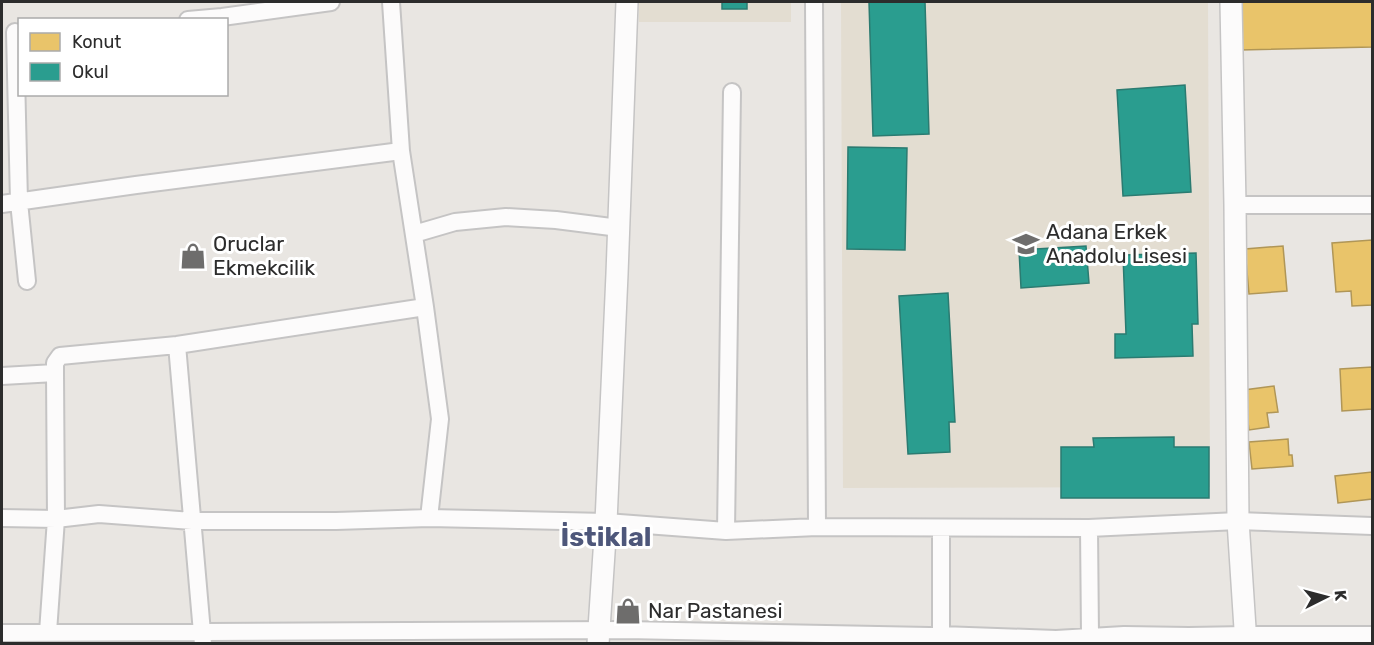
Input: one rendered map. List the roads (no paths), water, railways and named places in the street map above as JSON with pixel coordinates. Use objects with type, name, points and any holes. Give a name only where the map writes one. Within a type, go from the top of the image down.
[{"type":"street","points":[[211,18],[331,2]]},
{"type":"street","points":[[391,2],[401,151],[440,419],[429,518]]},
{"type":"street","points":[[598,637],[606,522],[627,2]]},
{"type":"street","points":[[814,2],[817,527]]},
{"type":"street","points":[[1231,2],[1238,521],[1246,639]]},
{"type":"street","points":[[12,32],[19,202],[27,281]]},
{"type":"street","points":[[726,531],[732,92]]},
{"type":"street","points":[[2,204],[401,151]]},
{"type":"street","points":[[1235,205],[1372,205]]},
{"type":"street","points":[[414,234],[455,222],[506,217],[556,220],[619,228]]},
{"type":"street","points":[[48,632],[56,519],[55,363],[60,356],[177,345],[425,307]]},
{"type":"street","points":[[177,345],[203,638]]},
{"type":"street","points":[[2,376],[55,373]]},
{"type":"street","points":[[2,518],[56,519],[99,514],[192,521],[336,521],[429,518],[606,522],[726,531],[817,527],[1089,528],[1238,521],[1372,525]]},
{"type":"street","points":[[1089,528],[1090,636]]},
{"type":"street","points":[[933,638],[940,529]]},
{"type":"street","points":[[2,633],[48,632],[203,638],[933,638],[1056,641],[1090,636],[1189,640],[1372,635]]},
{"type":"place","name":"Adana Erkek Anadolu Lisesi","points":[[1026,244]]},
{"type":"place","name":"Oruclar Ekmekcilik","points":[[193,256]]},
{"type":"place","name":"Nar Pastanesi","points":[[628,611]]},
{"type":"district","name":"İstiklal","points":[[606,537]]}]
